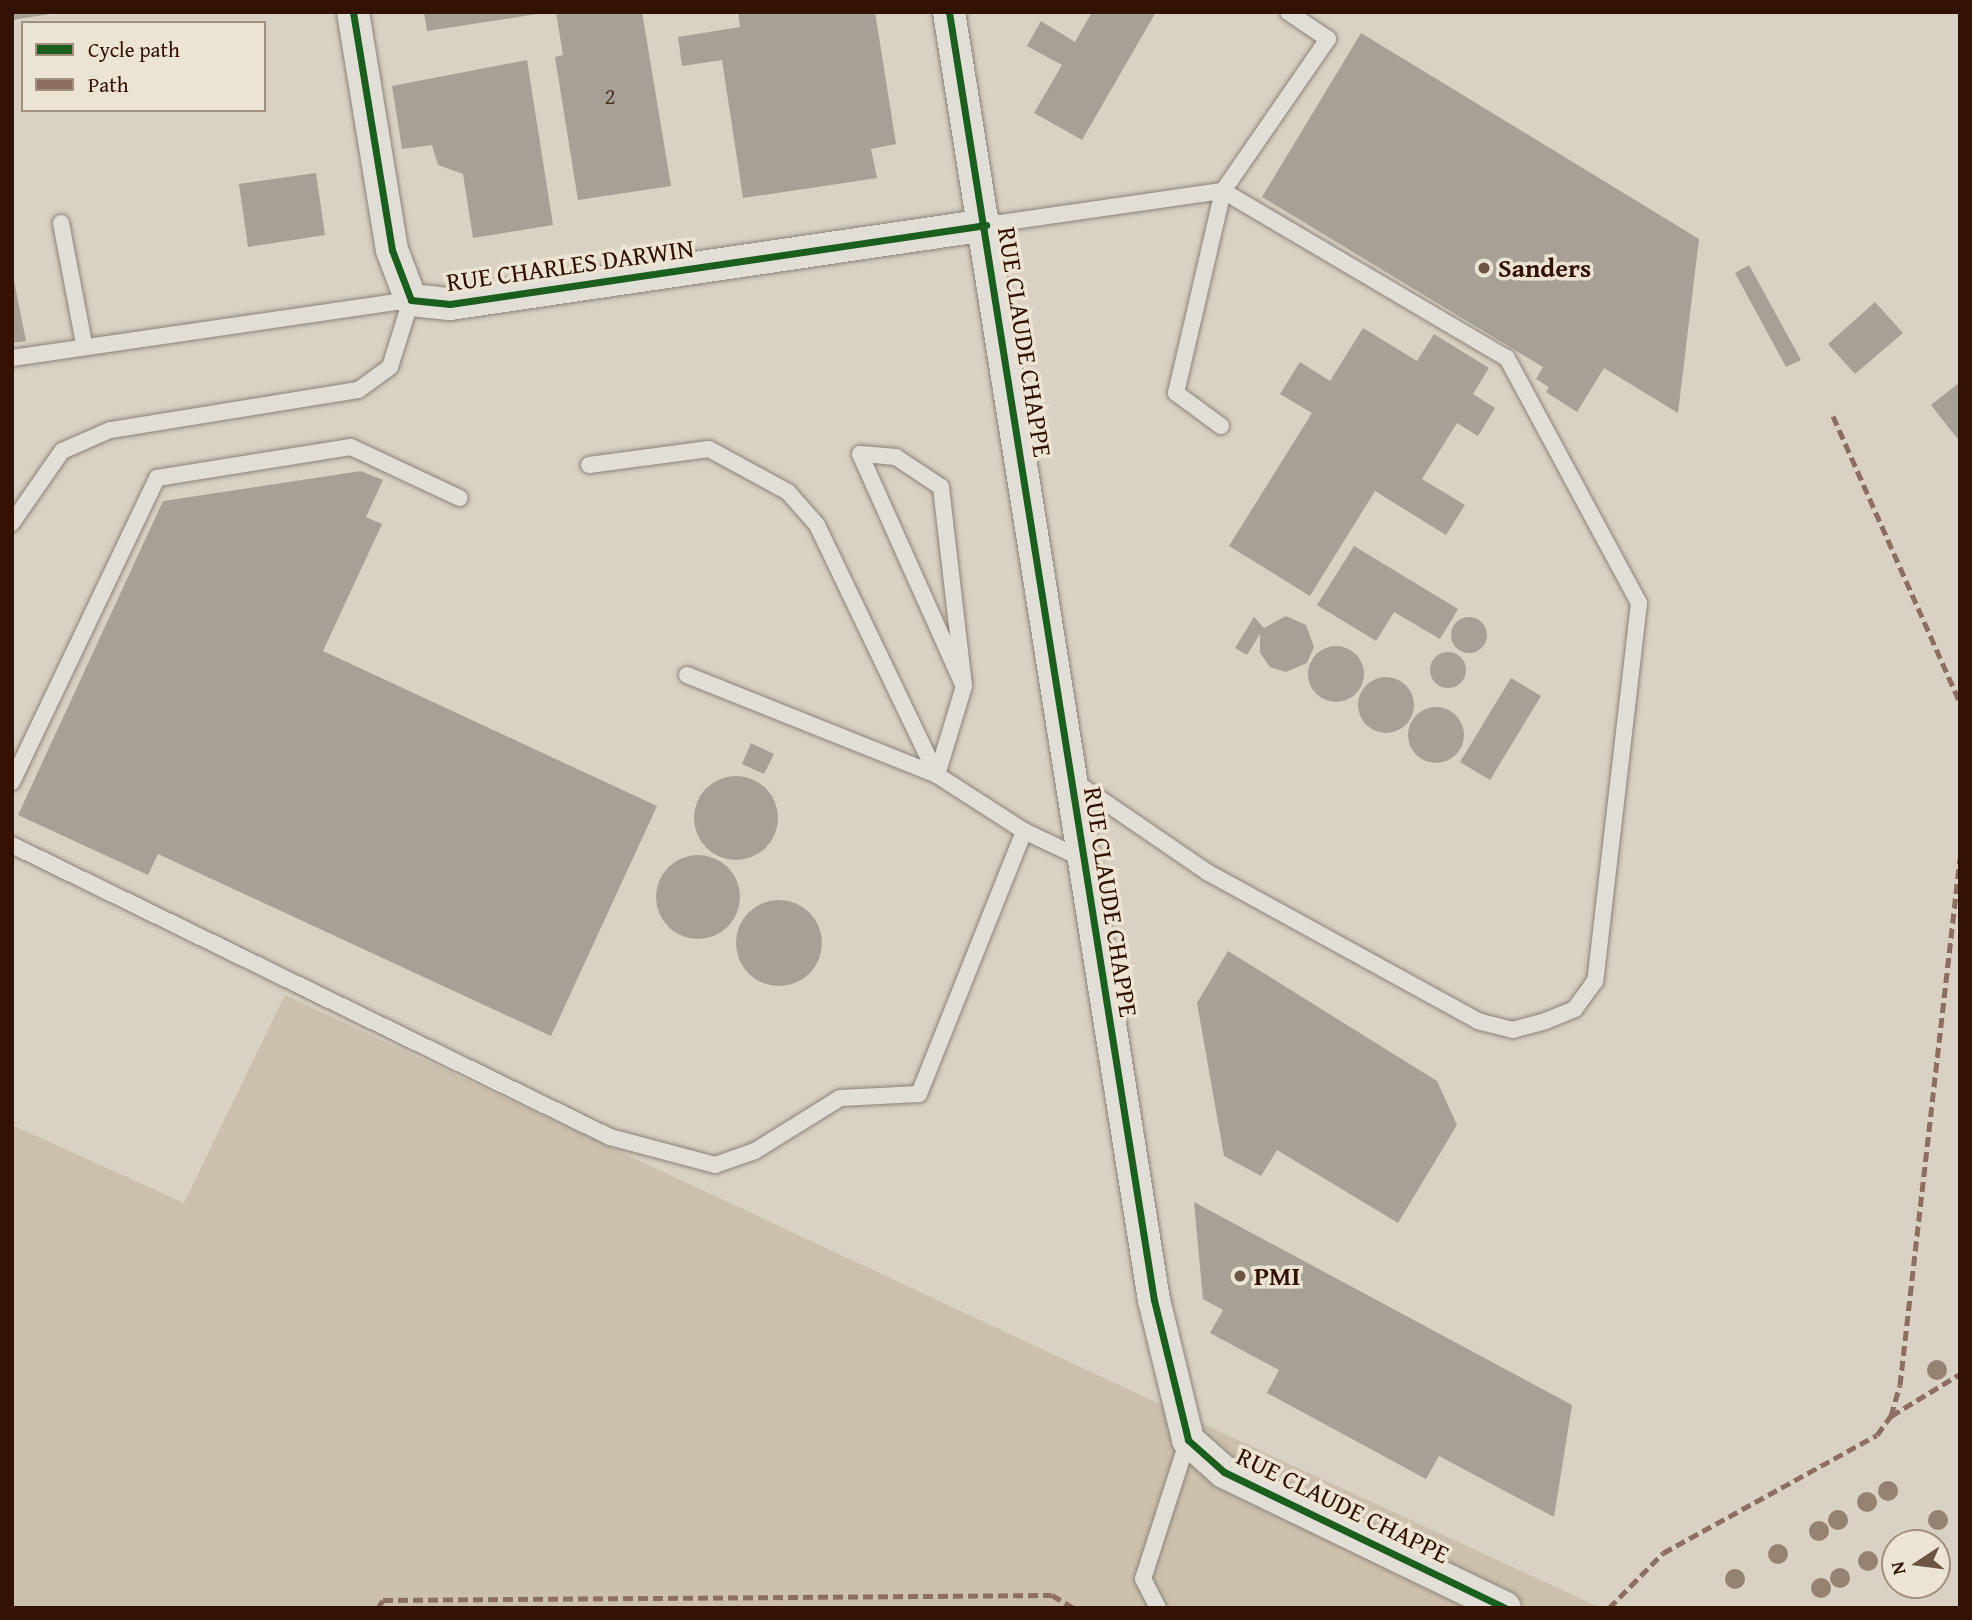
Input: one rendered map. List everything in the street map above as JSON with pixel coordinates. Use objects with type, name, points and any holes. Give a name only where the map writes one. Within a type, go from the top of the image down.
[{"type":"street","name":"RUE CHARLES DARWIN","points":[[353,12],[391,250],[411,300],[450,304],[986,225]]},
{"type":"street","name":"RUE CLAUDE CHAPPE","points":[[949,12],[986,225],[1069,778],[1154,1300],[1188,1440],[1224,1472],[1505,1608]]},
{"type":"lane","points":[[1220,426],[1176,393],[1223,191],[1328,39],[1288,12]]},
{"type":"lane","points":[[986,225],[1223,191],[1507,358],[1639,603],[1595,981],[1575,1009],[1546,1021],[1513,1030],[1478,1021],[1207,872],[1069,778]]},
{"type":"lane","points":[[61,223],[84,344]]},
{"type":"lane","points":[[12,358],[84,344],[411,300],[390,367],[358,390],[110,430],[62,451],[12,523]]},
{"type":"lane","points":[[12,782],[157,478],[351,447],[460,498]]},
{"type":"lane","points":[[589,465],[709,449],[788,492],[817,525],[937,775]]},
{"type":"lane","points":[[937,775],[964,686],[941,487],[896,457],[860,454],[953,669],[964,686]]},
{"type":"lane","points":[[687,674],[937,775],[1024,831],[1083,859]]},
{"type":"lane","points":[[12,845],[610,1137],[715,1165],[755,1151],[840,1098],[919,1094],[1024,831]]},
{"type":"lane","points":[[1158,1608],[1143,1579],[1188,1440]]},
{"type":"shaded area","points":[[285,995],[1601,1608],[12,1608],[12,1125],[184,1203]]},
{"type":"building","points":[[12,12],[50,12],[50,14],[12,20]]},
{"type":"building","points":[[424,12],[537,12],[537,14],[427,31]]},
{"type":"building","points":[[556,12],[642,12],[671,186],[578,200],[555,57],[563,55]]},
{"type":"building","points":[[738,12],[875,12],[896,144],[871,149],[877,178],[743,198],[722,60],[682,66],[678,37],[740,27]]},
{"type":"building","points":[[1092,12],[1156,12],[1082,140],[1034,113],[1062,65],[1027,46],[1041,21],[1075,42]]},
{"type":"building","name":"Sanders","points":[[1361,33],[1699,239],[1678,413],[1604,368],[1577,412],[1546,392],[1549,387],[1536,379],[1543,367],[1262,197]]},
{"type":"building","points":[[527,60],[553,225],[473,238],[463,174],[438,165],[432,145],[402,149],[392,86]]},
{"type":"building","points":[[316,173],[325,235],[248,247],[239,184]]},
{"type":"building","points":[[1749,265],[1801,360],[1786,367],[1735,273]]},
{"type":"building","points":[[12,271],[26,341],[12,343]]},
{"type":"building","points":[[1875,302],[1903,333],[1855,374],[1828,344]]},
{"type":"building","points":[[1363,328],[1417,361],[1434,334],[1489,368],[1473,394],[1495,408],[1478,436],[1457,423],[1422,479],[1465,505],[1446,535],[1375,491],[1310,596],[1229,546],[1312,413],[1280,394],[1300,362],[1330,381]]},
{"type":"building","points":[[1960,382],[1960,442],[1931,405]]},
{"type":"building","points":[[361,471],[383,480],[366,517],[382,524],[323,651],[657,806],[551,1036],[158,854],[148,875],[18,815],[163,501]]},
{"type":"building","points":[[1354,546],[1458,609],[1440,639],[1394,612],[1376,641],[1317,605]]},
{"type":"building","points":[[1286,616],[1306,625],[1314,647],[1307,663],[1286,672],[1270,667],[1260,653],[1260,634],[1247,655],[1235,648],[1254,617],[1264,628]]},
{"type":"building","points":[[1469,617],[1482,622],[1487,635],[1482,648],[1469,653],[1456,648],[1451,635],[1456,622]]},
{"type":"building","points":[[1336,646],[1347,648],[1356,654],[1362,663],[1362,685],[1356,694],[1347,700],[1336,702],[1325,700],[1316,694],[1310,685],[1308,674],[1310,663],[1316,654],[1325,648]]},
{"type":"building","points":[[1448,652],[1461,657],[1466,670],[1461,683],[1448,688],[1435,683],[1430,670],[1435,657]]},
{"type":"building","points":[[1386,677],[1397,679],[1406,685],[1412,694],[1412,716],[1406,725],[1397,731],[1386,733],[1375,731],[1366,725],[1360,716],[1358,705],[1360,694],[1366,685],[1375,679]]},
{"type":"building","points":[[1511,678],[1541,696],[1490,780],[1460,762]]},
{"type":"building","points":[[1436,707],[1447,709],[1456,715],[1462,724],[1462,746],[1456,755],[1447,761],[1436,763],[1425,761],[1416,755],[1410,746],[1408,735],[1410,724],[1416,715],[1425,709]]},
{"type":"building","points":[[751,743],[774,754],[764,774],[742,764]]},
{"type":"building","points":[[736,776],[752,779],[766,788],[775,802],[778,818],[775,834],[766,848],[752,857],[736,860],[720,857],[706,848],[697,834],[694,818],[697,802],[706,788],[720,779]]},
{"type":"building","points":[[698,855],[721,862],[733,874],[740,897],[733,920],[721,932],[698,939],[675,932],[663,920],[656,897],[663,874],[675,862]]},
{"type":"building","points":[[779,900],[803,907],[815,919],[822,943],[815,967],[803,979],[779,986],[755,979],[743,967],[736,943],[743,919],[755,907]]},
{"type":"building","points":[[1228,951],[1437,1081],[1457,1125],[1398,1223],[1277,1150],[1261,1176],[1224,1156],[1197,1003]]},
{"type":"building","points":[[1194,1202],[1572,1405],[1554,1517],[1439,1456],[1426,1479],[1267,1393],[1279,1370],[1210,1333],[1223,1310],[1203,1299]]},
{"type":"marked path","points":[[1833,416],[1960,702]]},
{"type":"marked path","points":[[1609,1608],[1663,1553],[1877,1435],[1891,1416],[1900,1385],[1960,858]]},
{"type":"marked path","points":[[1891,1416],[1960,1374]]},
{"type":"marked path","points":[[378,1608],[383,1600],[1052,1595],[1074,1608]]},
{"type":"cycle path","points":[[353,12],[392,250],[411,300],[450,304],[986,225]]},
{"type":"cycle path","points":[[949,12],[1154,1300],[1188,1440],[1224,1472],[1505,1608]]},
{"type":"place","name":"Sanders","points":[[1484,268]]},
{"type":"place","name":"PMI","points":[[1240,1276]]}]
